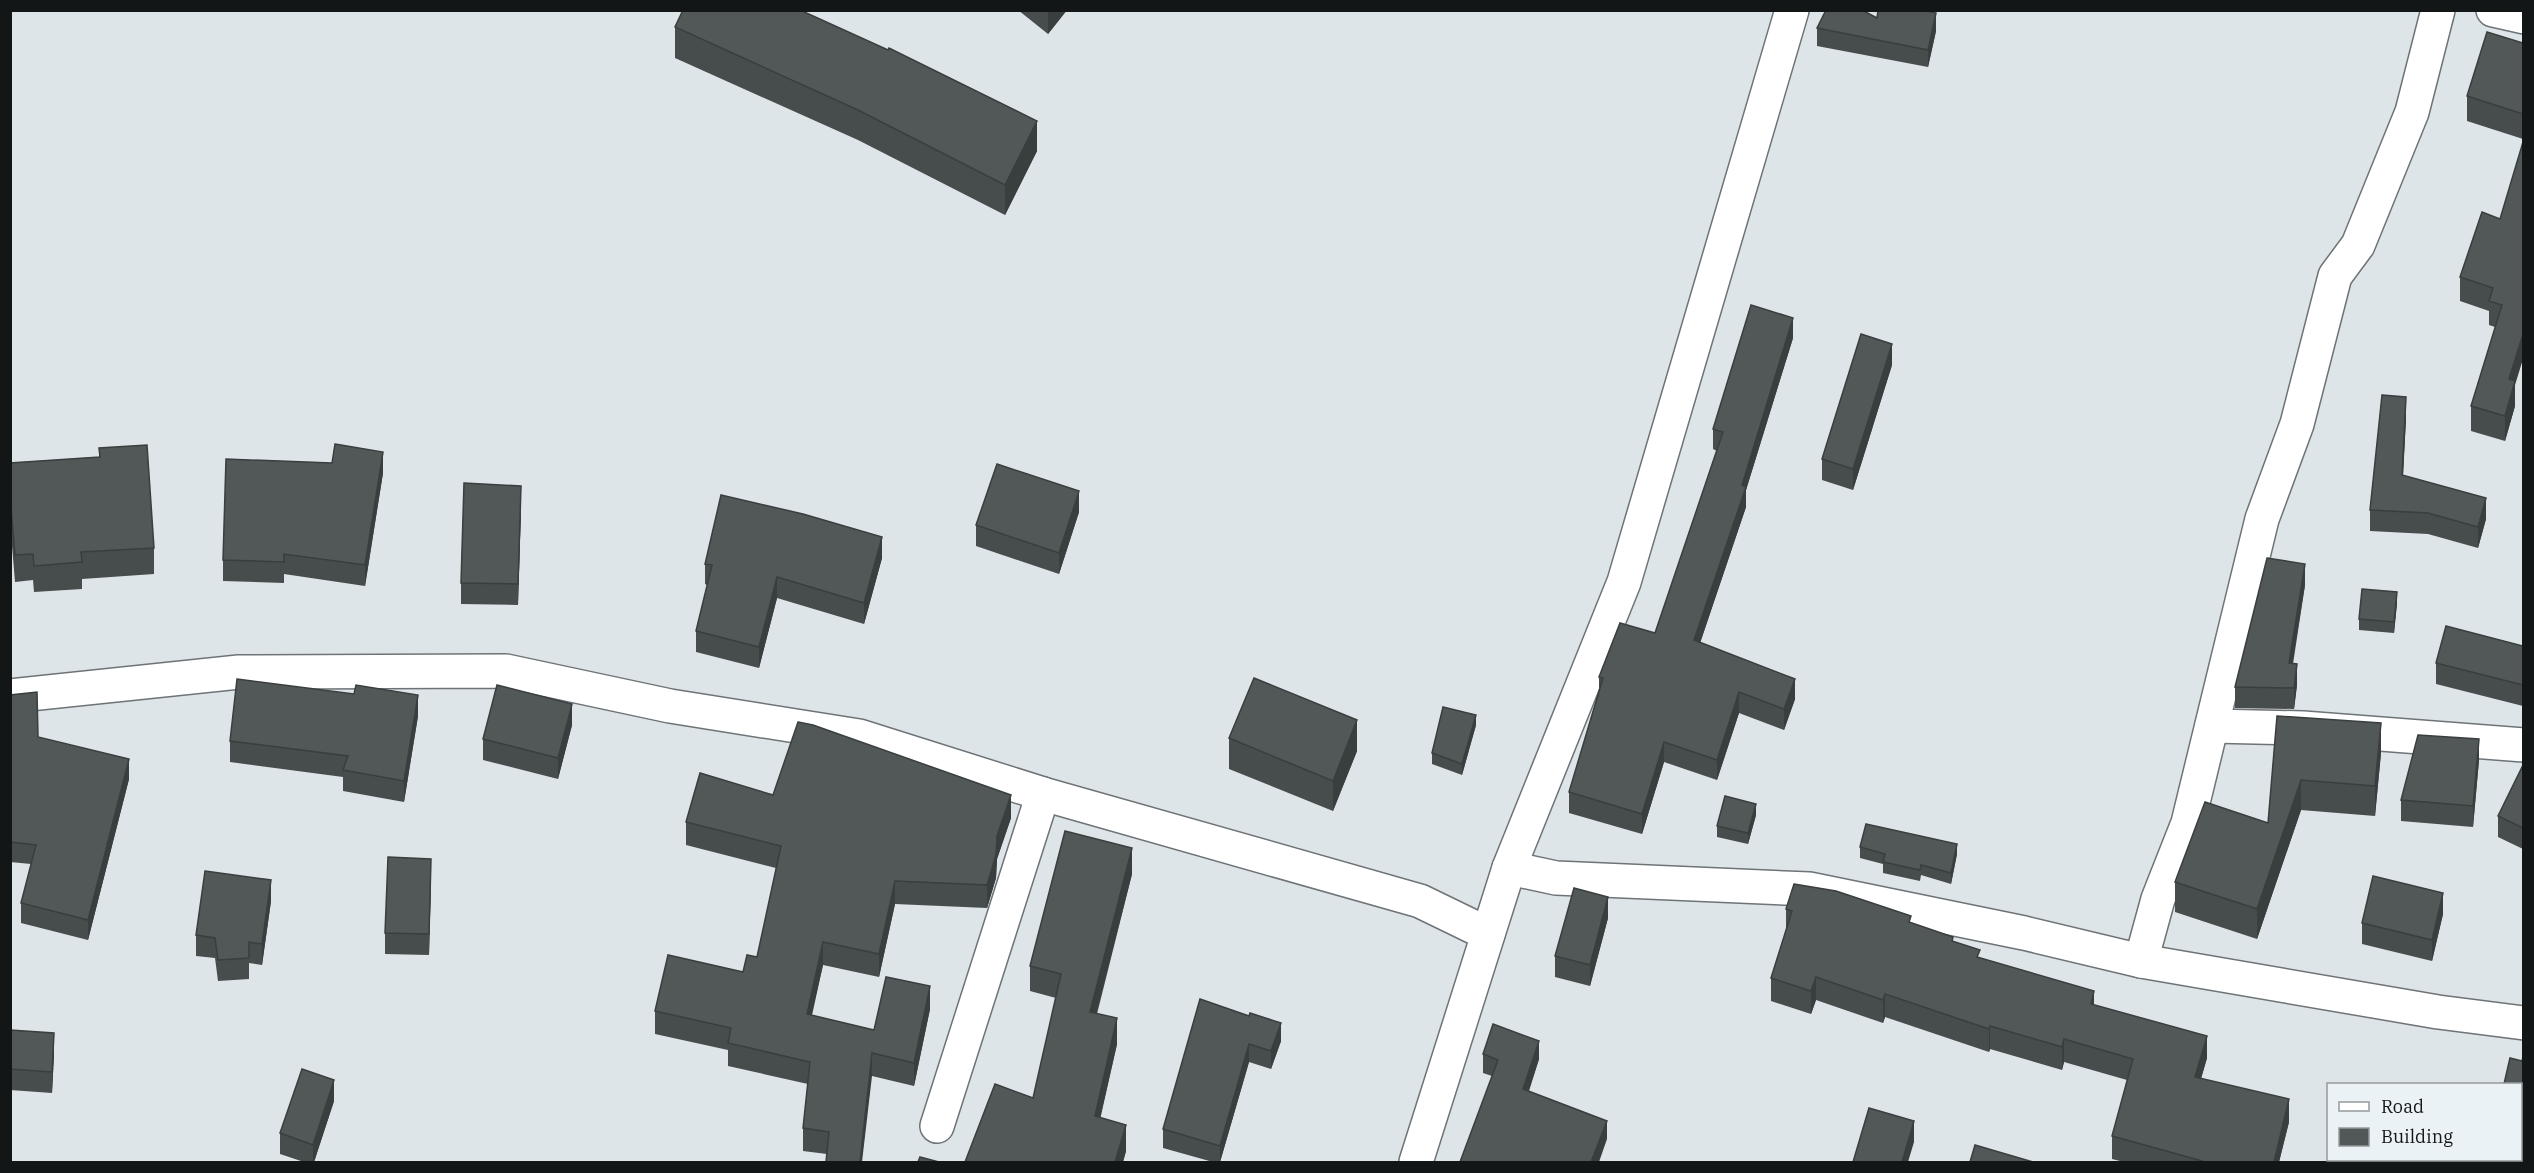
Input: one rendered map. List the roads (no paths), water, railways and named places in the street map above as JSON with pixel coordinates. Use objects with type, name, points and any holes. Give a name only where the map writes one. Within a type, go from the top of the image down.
[{"type":"street","points":[[1416,1162],[1509,868],[1624,582],[1792,10]]},
{"type":"street","points":[[2141,961],[2158,898],[2188,823],[2262,519],[2297,424],[2336,276],[2358,245],[2412,112],[2438,10]]},
{"type":"street","points":[[2493,10],[2523,17]]},
{"type":"street","points":[[10,696],[239,672],[506,671],[670,706],[859,736],[1043,794],[1420,901],[1488,934]]},
{"type":"street","points":[[2212,726],[2303,728],[2523,745]]},
{"type":"street","points":[[937,1126],[1043,794]]},
{"type":"street","points":[[1509,868],[1556,878],[1809,889],[2024,933],[2141,961],[2438,1012],[2523,1023]]}]
